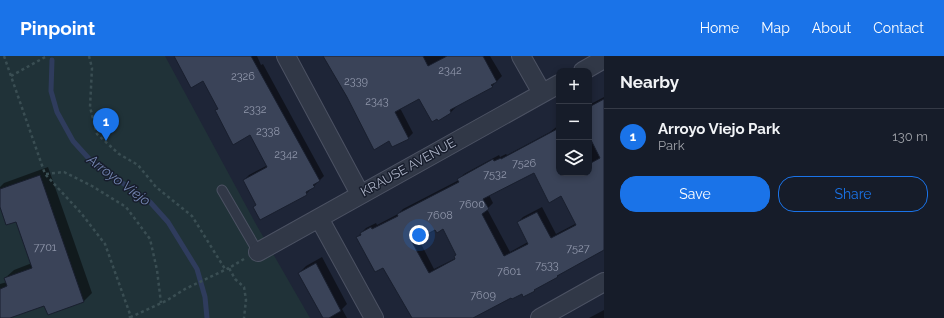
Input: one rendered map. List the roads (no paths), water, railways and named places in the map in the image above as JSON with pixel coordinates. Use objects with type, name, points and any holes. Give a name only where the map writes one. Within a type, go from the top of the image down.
[{"type":"street","points":[[286,56],[360,194]]},
{"type":"street","points":[[521,56],[542,93]]},
{"type":"street","points":[[589,68],[604,60]]},
{"type":"street","name":"KRAUSE AVENUE","points":[[258,252],[556,86]]},
{"type":"street","points":[[319,218],[374,318]]},
{"type":"street","points":[[540,318],[604,282]]},
{"type":"lane","points":[[222,190],[258,252]]},
{"type":"waterway","name":"Arroyo Viejo","points":[[52,60],[51,91],[57,112],[73,141],[92,162],[150,202],[168,222],[197,269],[205,297],[207,318]]},
{"type":"place","name":"Arroyo Viejo Park","points":[[106,141]]}]
